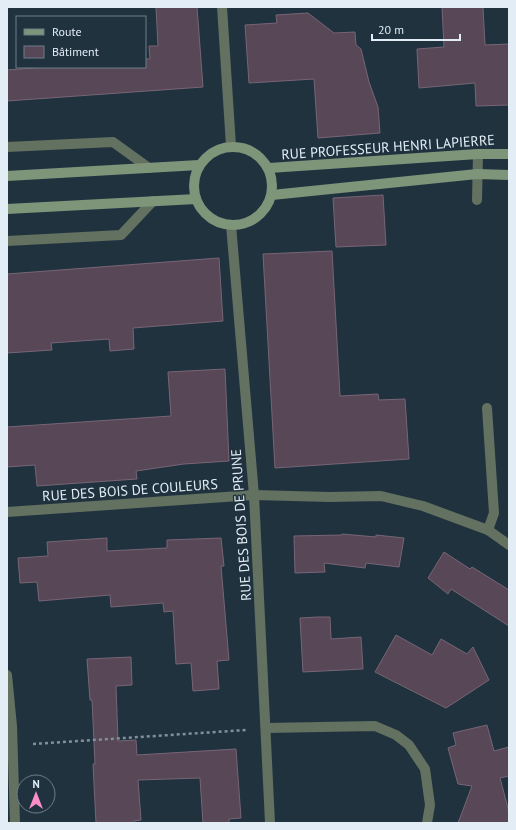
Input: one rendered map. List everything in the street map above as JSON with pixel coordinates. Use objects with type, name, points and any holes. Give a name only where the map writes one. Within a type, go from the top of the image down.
[{"type":"main road","points":[[231,146],[242,147],[253,152],[262,159],[269,168],[273,181],[272,195],[266,208],[257,218],[244,224],[230,225],[219,223],[209,217],[196,199],[194,188],[195,176],[199,165],[205,158],[213,152],[231,146]]},
{"type":"main road","name":"RUE PROFESSEUR HENRI LAPIERRE","points":[[269,168],[478,154],[509,154]]},
{"type":"main road","points":[[7,176],[199,165]]},
{"type":"main road","points":[[272,195],[477,174],[509,175]]},
{"type":"main road","points":[[7,209],[196,199]]},
{"type":"street","points":[[222,7],[231,146]]},
{"type":"street","points":[[7,147],[113,142],[149,168]]},
{"type":"street","points":[[477,200],[478,154]]},
{"type":"street","points":[[7,241],[121,235],[153,201]]},
{"type":"street","name":"RUE DES BOIS DE PRUNE","points":[[230,225],[254,495],[270,823]]},
{"type":"street","points":[[487,408],[494,513],[488,530]]},
{"type":"street","name":"RUE DES BOIS DE COULEURS","points":[[7,512],[254,495],[330,497],[381,496],[423,506],[488,530],[509,545]]},
{"type":"street","points":[[7,675],[12,745],[15,823]]},
{"type":"street","points":[[266,728],[375,726],[396,735],[409,745],[425,769],[430,805],[428,823]]},
{"type":"path","points":[[12,745],[266,728]]},
{"type":"building","points":[[156,7],[197,7],[203,87],[7,101],[7,70],[34,68],[146,68],[146,59],[150,59],[149,46],[158,46]]},
{"type":"building","points":[[442,7],[483,7],[485,45],[509,44],[509,105],[476,106],[475,83],[419,88],[417,49],[444,47]]},
{"type":"building","points":[[308,13],[334,33],[355,32],[356,45],[361,49],[369,82],[378,107],[380,133],[318,138],[314,79],[249,83],[245,25],[277,23],[276,15]]},
{"type":"building","points":[[383,195],[386,245],[336,247],[333,198]]},
{"type":"building","points":[[332,251],[340,396],[378,394],[379,400],[405,399],[409,459],[275,468],[263,254]]},
{"type":"building","points":[[219,258],[223,321],[133,328],[134,349],[110,351],[109,339],[51,343],[52,350],[7,353],[7,274]]},
{"type":"building","points":[[225,369],[229,461],[184,464],[136,471],[137,479],[37,486],[35,465],[7,467],[7,427],[171,416],[168,372]]},
{"type":"building","points":[[342,534],[404,538],[399,567],[366,563],[365,568],[324,563],[325,572],[295,573],[294,536]]},
{"type":"building","points":[[107,538],[107,551],[167,548],[167,540],[221,538],[224,566],[221,566],[229,660],[217,661],[219,689],[193,691],[191,663],[176,664],[173,611],[164,612],[163,603],[111,607],[110,595],[39,601],[37,582],[20,583],[18,558],[48,556],[47,542]]},
{"type":"building","points":[[444,552],[470,569],[472,567],[509,590],[509,626],[451,589],[448,594],[428,578]]},
{"type":"building","points":[[330,617],[331,639],[361,637],[363,669],[303,672],[300,618]]},
{"type":"building","points":[[396,635],[432,655],[441,639],[467,654],[473,647],[489,680],[446,708],[375,672]]},
{"type":"building","points":[[131,657],[132,685],[116,686],[118,741],[136,740],[137,755],[236,749],[241,818],[229,819],[229,823],[203,823],[200,778],[138,780],[141,820],[134,821],[134,823],[96,823],[92,700],[90,700],[87,659]]},
{"type":"building","points":[[487,725],[494,751],[509,747],[509,776],[500,778],[509,812],[509,823],[458,823],[472,786],[458,784],[448,748],[456,745],[453,733]]}]
